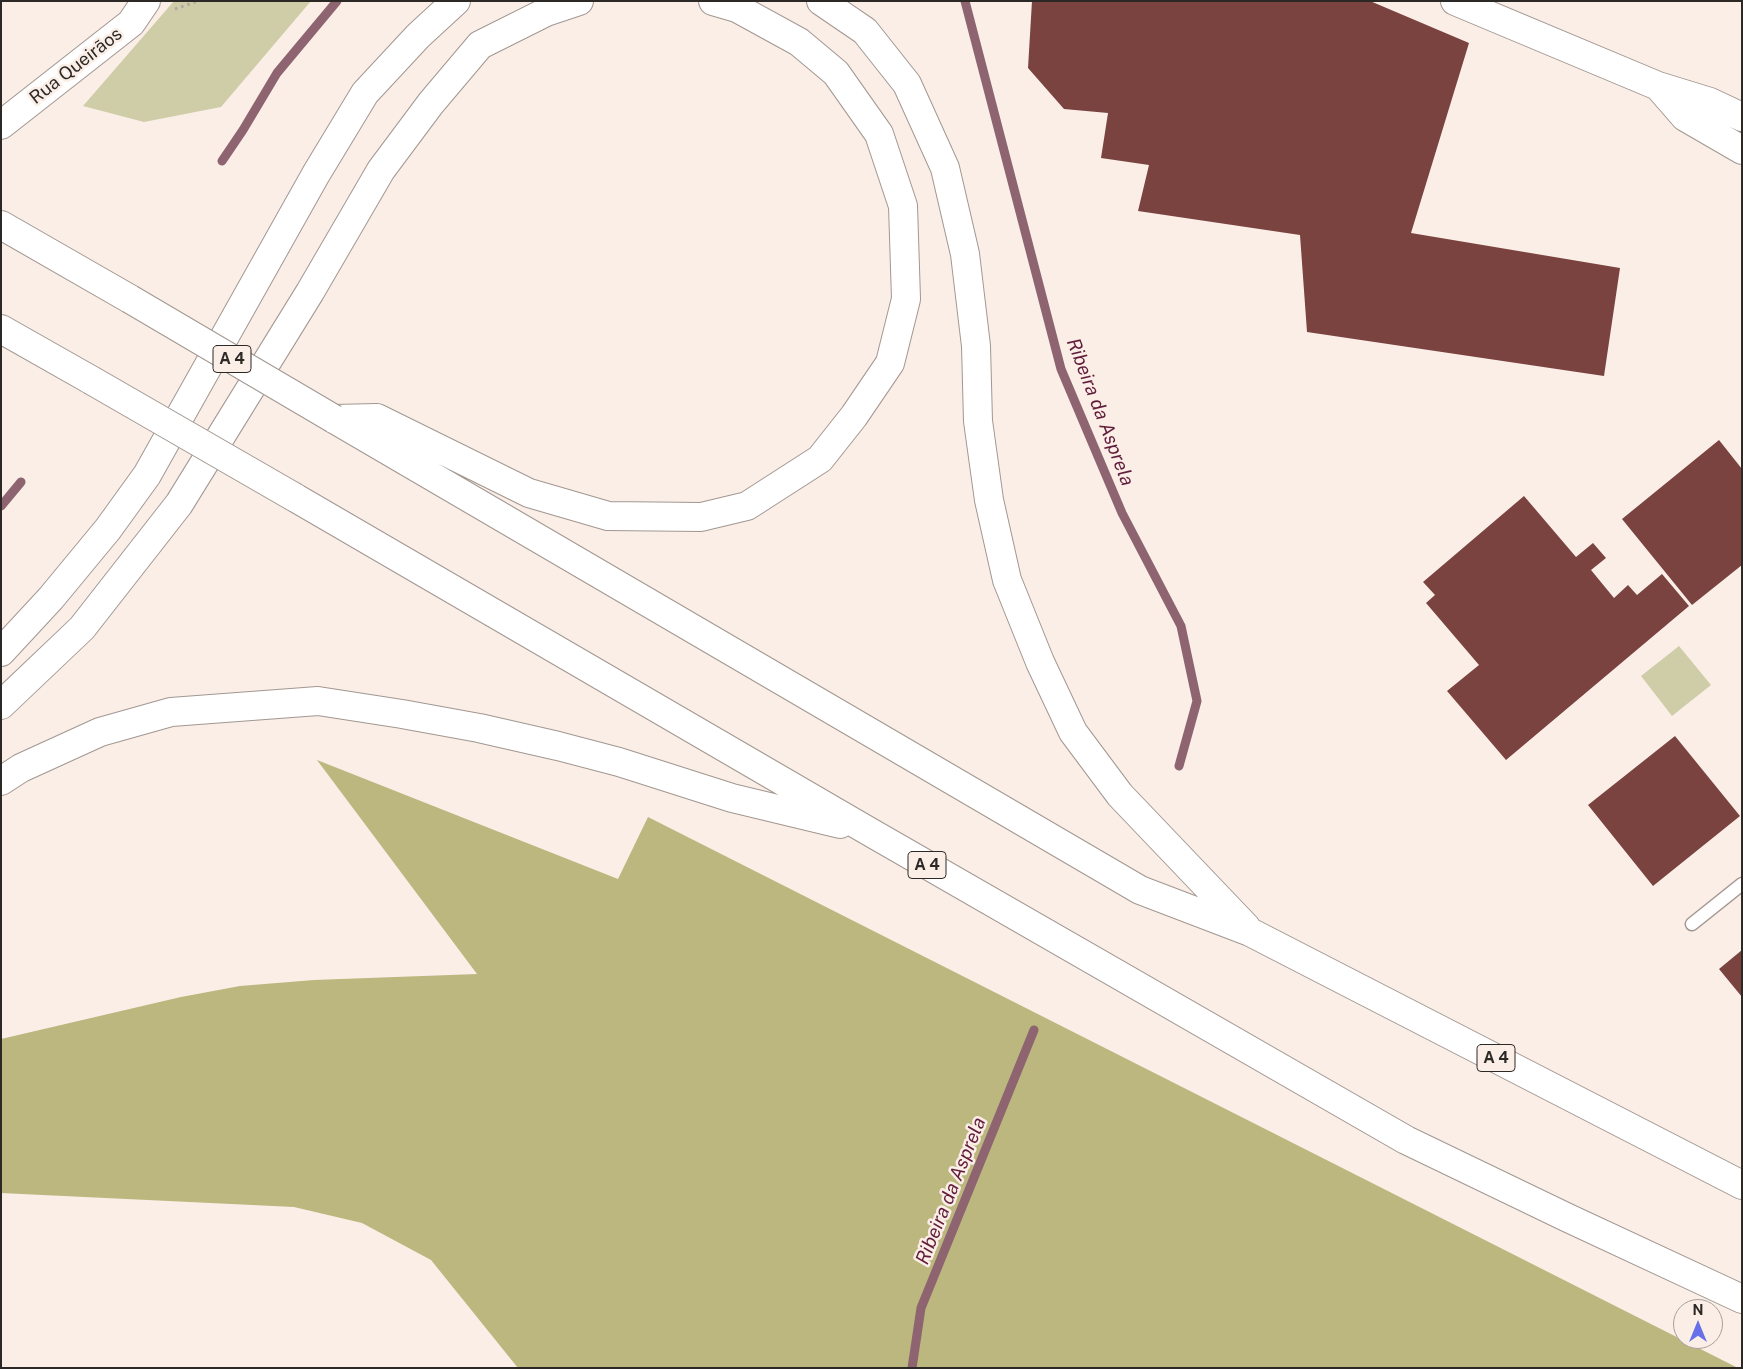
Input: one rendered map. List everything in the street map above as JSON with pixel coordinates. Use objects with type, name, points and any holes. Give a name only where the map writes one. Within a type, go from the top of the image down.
[{"type":"main road","name":"Rua Queirãos","points":[[1,125],[131,23],[146,1]]},
{"type":"main road","points":[[1,652],[51,598],[108,529],[146,476],[316,174],[365,93],[418,36],[456,1]]},
{"type":"main road","points":[[1,704],[82,628],[179,504],[310,292],[381,170],[431,103],[480,46],[546,12],[579,1]]},
{"type":"main road","points":[[334,419],[377,418],[529,492],[608,516],[701,517],[747,506],[820,459],[854,416],[890,363],[906,299],[903,206],[879,134],[836,73],[799,42],[737,8],[713,1]]},
{"type":"main road","points":[[821,1],[865,31],[907,84],[945,168],[965,254],[976,346],[978,421],[989,500],[1007,580],[1040,662],[1073,732],[1120,795],[1250,932]]},
{"type":"main road","points":[[1455,1],[1658,86],[1710,102],[1742,117]]},
{"type":"main road","points":[[1658,86],[1685,117],[1742,150]]},
{"type":"main road","name":"A 4","points":[[1,225],[1140,890],[1250,932],[1742,1185]]},
{"type":"main road","name":"A 4","points":[[1,329],[1406,1140],[1742,1299]]},
{"type":"main road","points":[[1,781],[21,768],[100,732],[171,712],[318,702],[421,717],[549,744],[619,762],[732,798],[870,832]]},
{"type":"lane","points":[[1692,924],[1742,884]]},
{"type":"shaded area","points":[[174,1],[311,1],[221,107],[144,122],[83,106]]},
{"type":"shaded area","points":[[1679,646],[1711,685],[1672,716],[1641,676]]},
{"type":"shaded area","points":[[317,760],[618,879],[648,817],[1673,1335],[1673,1349],[1700,1349],[1738,1368],[518,1368],[431,1260],[362,1223],[294,1207],[1,1193],[1,1039],[181,997],[240,986],[314,980],[477,974]]},
{"type":"building","points":[[1032,1],[1370,1],[1469,43],[1411,233],[1620,268],[1604,376],[1307,332],[1300,235],[1138,211],[1149,165],[1101,158],[1108,113],[1064,109],[1028,68]]},
{"type":"building","points":[[1719,440],[1742,469],[1742,565],[1692,605],[1622,519]]},
{"type":"building","points":[[1524,496],[1576,557],[1593,543],[1606,558],[1591,570],[1614,598],[1628,585],[1637,595],[1662,574],[1689,606],[1506,760],[1447,691],[1479,665],[1426,603],[1435,595],[1423,582]]},
{"type":"building","points":[[1675,736],[1740,816],[1653,886],[1588,805]]},
{"type":"building","points":[[1742,950],[1742,997],[1719,969]]},
{"type":"waterway","points":[[222,161],[277,73],[337,1]]},
{"type":"waterway","name":"Ribeira da Asprela","points":[[965,1],[1061,369],[1122,513],[1181,626],[1197,701],[1179,766]]},
{"type":"waterway","points":[[1,506],[21,482]]},
{"type":"waterway","name":"Ribeira da Asprela","points":[[912,1368],[921,1308],[1034,1030]]}]
